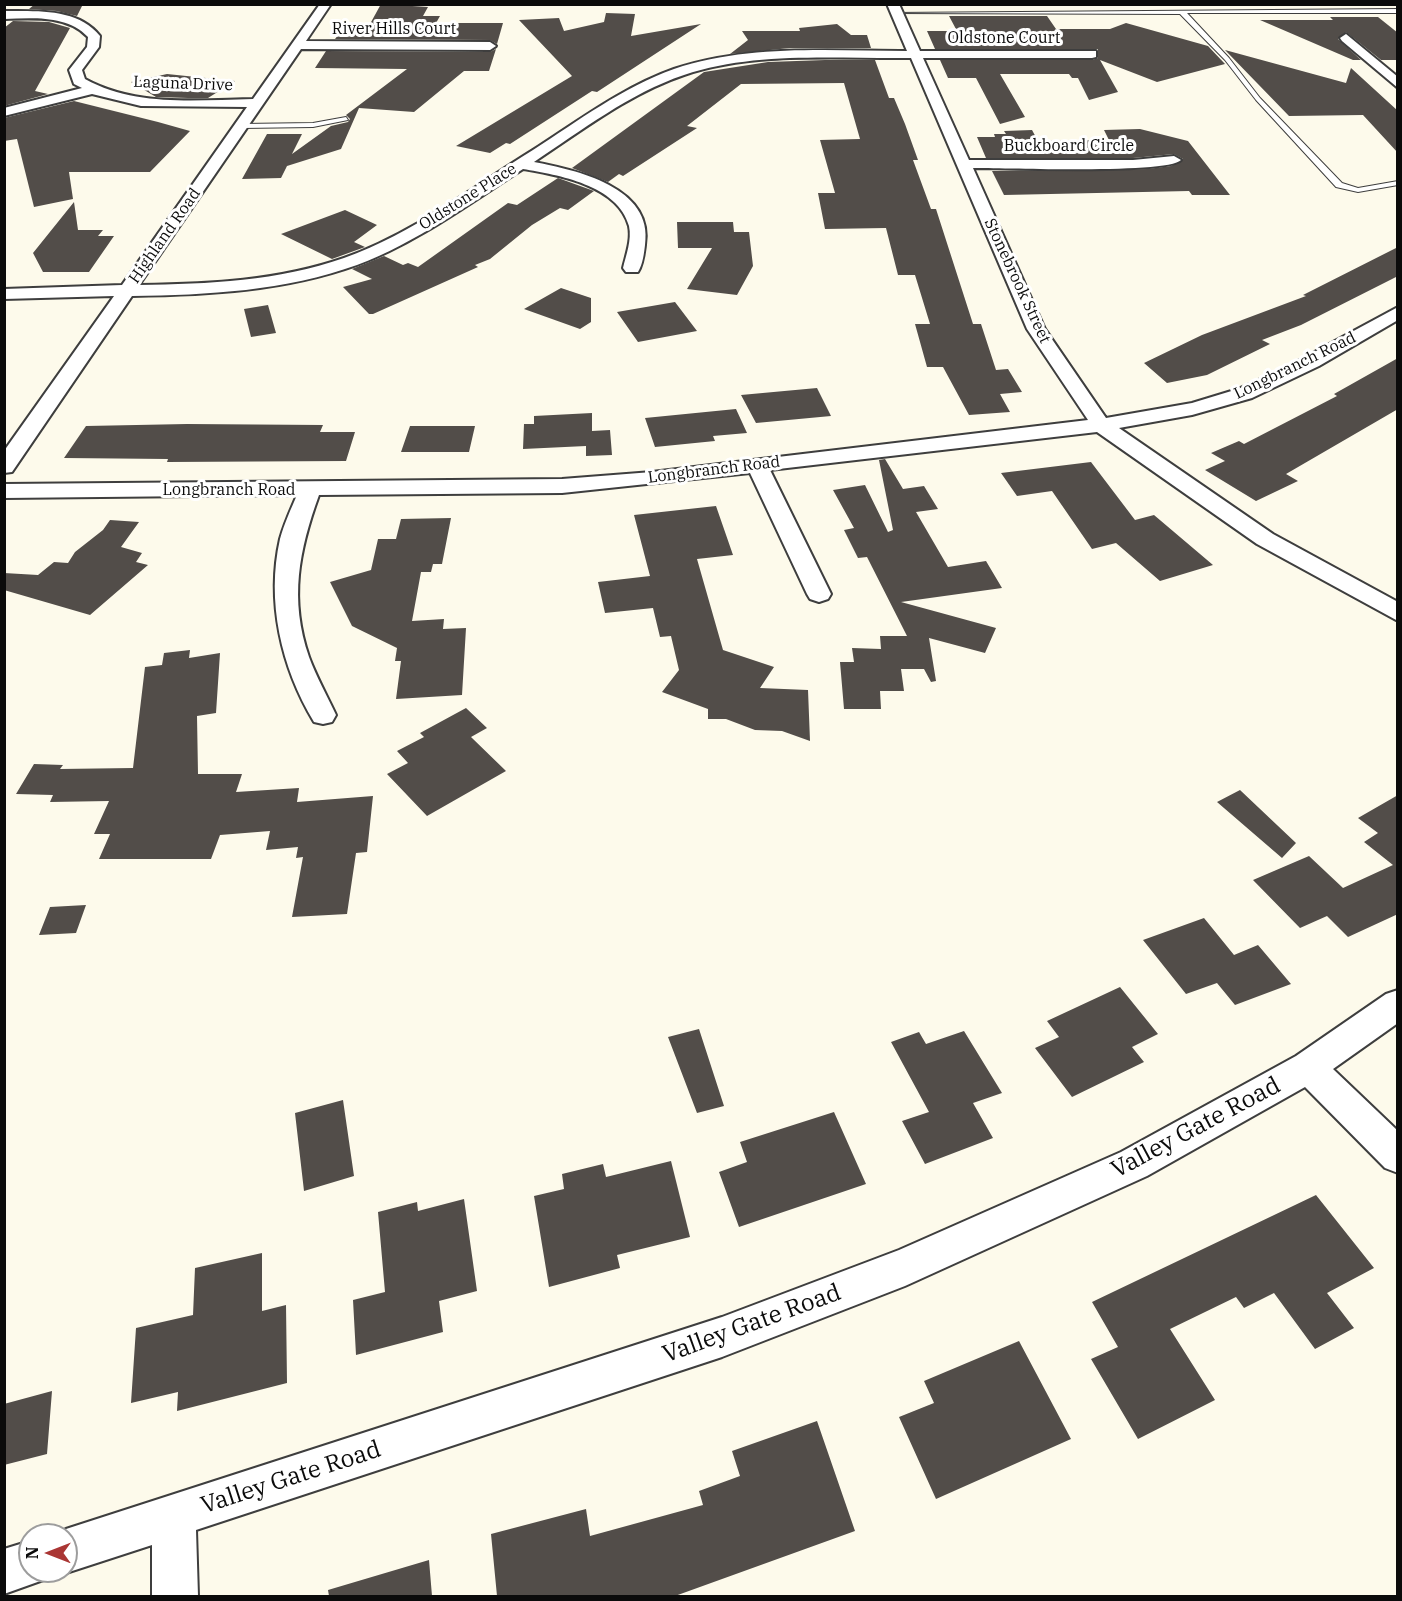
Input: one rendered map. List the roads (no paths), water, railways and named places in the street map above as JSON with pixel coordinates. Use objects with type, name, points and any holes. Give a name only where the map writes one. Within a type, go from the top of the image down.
[{"type":"street","name":"Highland Road","points":[[4,466],[326,4]]},
{"type":"street","name":"Stonebrook Street","points":[[895,9],[1036,329],[1101,425],[1264,538],[1398,613]]},
{"type":"street","points":[[4,15],[66,20],[91,31],[94,36],[93,47],[75,70],[78,81],[91,90]]},
{"type":"street","points":[[1346,38],[1398,84]]},
{"type":"street","name":"River Hills Court","points":[[298,45],[490,46]]},
{"type":"street","name":"Oldstone Court","points":[[915,55],[1092,54]]},
{"type":"street","name":"Oldstone Place","points":[[4,294],[181,292],[237,287],[296,276],[348,261],[407,235],[643,87],[693,68],[772,56],[915,55]]},
{"type":"street","points":[[4,112],[91,90]]},
{"type":"street","name":"Laguna Drive","points":[[91,90],[115,97],[143,101],[258,103]]},
{"type":"street","name":"Buckboard Circle","points":[[963,164],[1133,164],[1174,160]]},
{"type":"street","points":[[520,164],[578,177],[601,187],[619,199],[632,212],[638,228],[632,267]]},
{"type":"street","name":"Longbranch Road","points":[[4,491],[562,486],[652,478],[1101,425],[1170,414],[1223,401],[1305,365],[1398,312]]},
{"type":"street","points":[[756,464],[819,594]]},
{"type":"street","points":[[310,489],[292,538],[285,595],[296,656],[323,716]]},
{"type":"street","name":"Valley Gate Road","points":[[78,1547],[722,1336],[905,1267],[1134,1164],[1308,1067],[1398,1004]]},
{"type":"street","points":[[1308,1067],[1398,1156]]},
{"type":"street","points":[[174,1516],[175,1596]]},
{"type":"lane","points":[[895,9],[1182,12],[1398,11]]},
{"type":"lane","points":[[1182,12],[1227,59],[1258,99],[1340,185],[1358,190],[1398,183]]},
{"type":"lane","points":[[242,126],[313,125],[346,119]]}]
